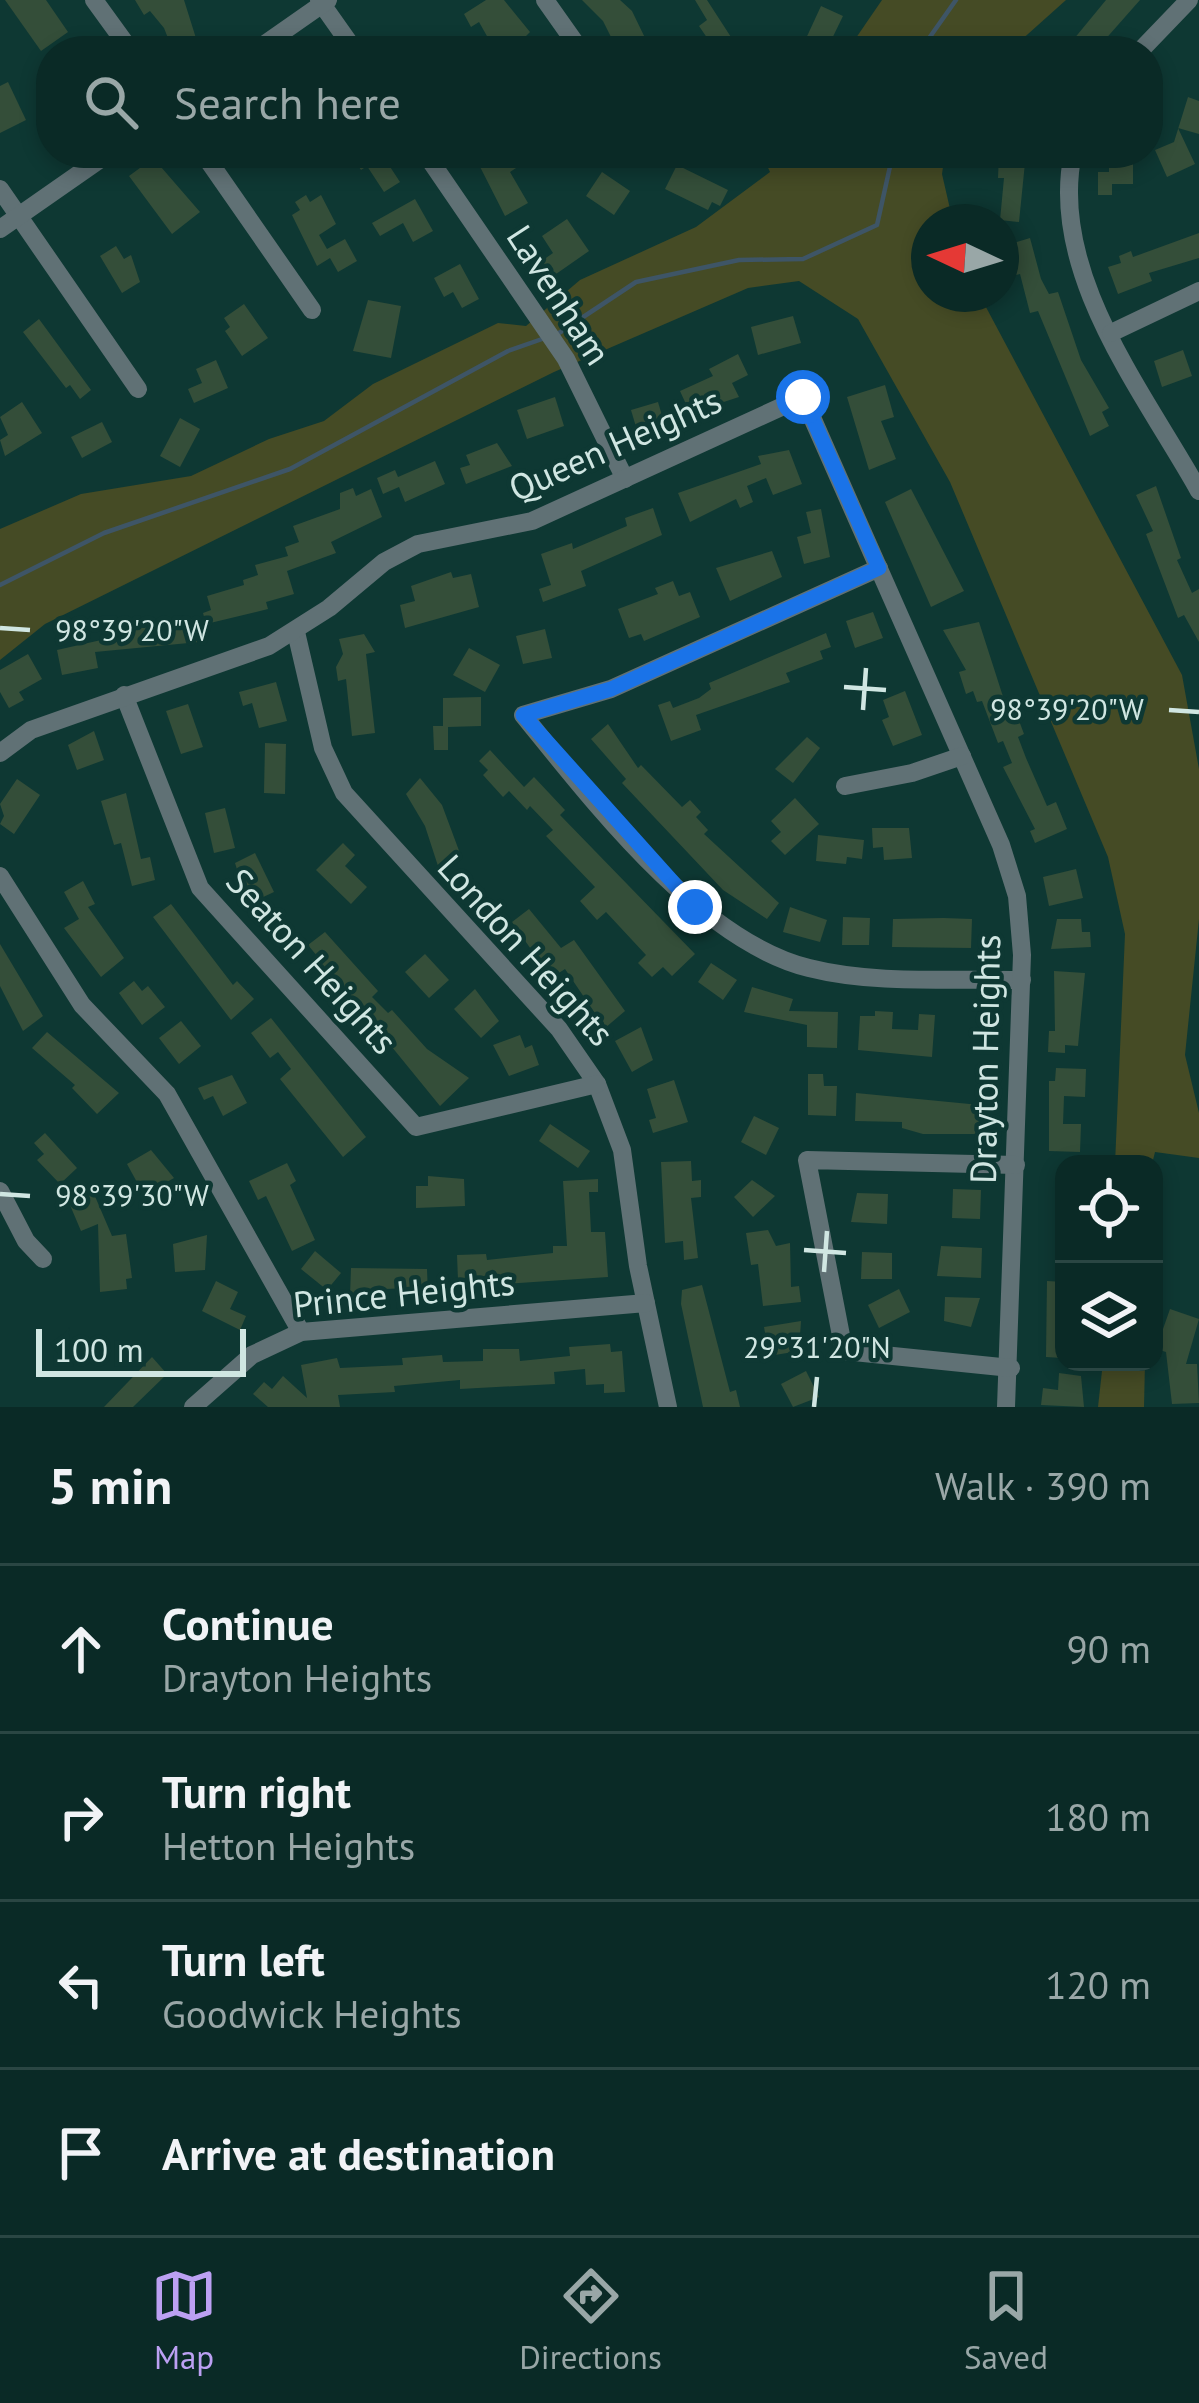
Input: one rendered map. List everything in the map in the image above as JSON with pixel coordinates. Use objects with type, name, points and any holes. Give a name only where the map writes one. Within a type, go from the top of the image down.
[{"type":"street","points":[[94,0],[120,36]]},
{"type":"street","points":[[545,0],[570,36]]},
{"type":"street","points":[[1154,36],[1189,0]]},
{"type":"street","points":[[275,36],[323,1],[345,36]]},
{"type":"street","points":[[0,229],[88,168]]},
{"type":"street","points":[[213,168],[311,310]]},
{"type":"street","name":"Lavenham","points":[[435,168],[566,358],[625,479]]},
{"type":"street","points":[[1071,168],[1067,212],[1074,252],[1111,333],[1199,491]]},
{"type":"street","points":[[0,189],[138,389]]},
{"type":"street","points":[[1111,333],[1199,292]]},
{"type":"street","name":"Queen Heights","points":[[0,753],[32,730],[244,657],[296,632],[403,551],[443,536],[532,521],[803,397]]},
{"type":"street","name":"Drayton Heights","points":[[803,397],[1010,870],[1021,922],[1011,1368],[1006,1407]]},
{"type":"street","points":[[879,568],[611,689],[523,715],[695,907],[760,951],[836,974],[1022,980]]},
{"type":"street","name":"London Heights","points":[[296,632],[323,748],[344,794],[559,1029],[597,1084],[622,1150],[668,1407]]},
{"type":"street","name":"Seaton Heights","points":[[124,695],[200,888],[416,1127],[597,1084]]},
{"type":"street","points":[[845,786],[912,773],[962,756]]},
{"type":"street","points":[[0,876],[82,1005],[166,1094],[301,1332]]},
{"type":"street","points":[[1011,1368],[844,1351],[807,1160],[1016,1166]]},
{"type":"street","points":[[0,1191],[26,1241],[43,1259]]},
{"type":"street","name":"Prince Heights","points":[[193,1407],[253,1355],[301,1332],[646,1304]]},
{"type":"green space","points":[[882,0],[1066,0],[1026,36],[857,36]]},
{"type":"green space","points":[[768,168],[943,168],[949,204],[911,204],[911,312],[989,312],[1182,675],[1199,769],[1199,919],[1185,1055],[1199,1113],[1199,1158],[1155,1152],[1115,1155],[1125,934],[1108,857],[950,482],[858,319],[799,281],[748,288],[554,372],[45,624],[0,660],[0,529],[81,494],[191,476],[269,439],[324,421],[373,384],[498,323],[526,326],[580,280],[696,227],[770,172]]},
{"type":"green space","points":[[1102,1371],[1145,1371],[1144,1407],[1098,1407]]},
{"type":"building","points":[[5,0],[46,0],[68,32],[36,36],[36,44]]},
{"type":"building","points":[[135,0],[184,0],[195,36],[167,36],[150,11],[144,15]]},
{"type":"building","points":[[486,0],[504,0],[530,32],[526,36],[487,36],[479,22],[471,27],[464,14]]},
{"type":"building","points":[[582,0],[620,0],[632,11],[644,36],[610,36]]},
{"type":"building","points":[[695,0],[707,0],[730,36],[706,36],[699,26],[707,20]]},
{"type":"building","points":[[1106,0],[1140,0],[1108,36],[1076,36]]},
{"type":"building","points":[[821,6],[843,16],[833,36],[807,36]]},
{"type":"building","points":[[8,82],[26,120],[0,133],[0,86]]},
{"type":"building","points":[[1188,97],[1199,101],[1199,134],[1178,128]]},
{"type":"building","points":[[1178,128],[1195,164],[1167,177],[1163,147],[1174,142]]},
{"type":"building","points":[[140,168],[162,168],[200,212],[172,234],[129,176]]},
{"type":"building","points":[[368,168],[391,168],[400,182],[384,192]]},
{"type":"building","points":[[481,168],[516,168],[510,172],[528,203],[505,216]]},
{"type":"building","points":[[676,168],[683,168],[728,190],[720,206],[712,202],[708,210],[665,189]]},
{"type":"building","points":[[998,168],[1024,168],[1019,222],[1019,204],[1002,204],[1004,178],[998,178]]},
{"type":"building","points":[[1109,168],[1133,168],[1133,184],[1112,184],[1112,195],[1098,195],[1098,172],[1109,172]]},
{"type":"building","points":[[602,172],[630,191],[614,215],[586,196]]},
{"type":"building","points":[[306,195],[310,202],[321,195],[336,224],[319,235],[327,249],[345,239],[357,261],[338,272],[330,258],[317,266],[292,215],[300,210],[295,202]]},
{"type":"building","points":[[415,199],[433,231],[413,242],[403,223],[380,236],[372,223]]},
{"type":"building","points":[[567,219],[589,251],[546,281],[536,265],[553,253],[542,236]]},
{"type":"building","points":[[1199,233],[1199,258],[1149,273],[1152,281],[1118,294],[1108,267],[1121,263],[1119,256],[1131,251],[1133,257]]},
{"type":"building","points":[[1030,238],[1041,279],[1049,294],[1058,292],[1081,360],[1109,408],[1102,412],[1109,426],[1090,436],[1038,311],[1030,313],[1019,274],[1019,241]]},
{"type":"building","points":[[116,246],[124,259],[131,255],[140,282],[122,293],[100,256]]},
{"type":"building","points":[[460,264],[479,299],[462,308],[453,292],[444,297],[434,278]]},
{"type":"building","points":[[368,300],[401,306],[391,358],[353,351]]},
{"type":"building","points":[[244,304],[268,338],[242,356],[225,331],[230,327],[224,318]]},
{"type":"building","points":[[793,316],[801,343],[758,355],[751,327]]},
{"type":"building","points":[[39,319],[91,390],[80,399],[23,332]]},
{"type":"building","points":[[1183,350],[1192,376],[1162,387],[1154,361]]},
{"type":"building","points":[[738,354],[748,375],[732,383],[739,397],[690,413],[680,391],[713,376],[709,369]]},
{"type":"building","points":[[216,360],[228,388],[194,403],[188,389],[202,383],[196,369]]},
{"type":"building","points":[[885,385],[894,417],[881,421],[896,459],[869,470],[847,397]]},
{"type":"building","points":[[555,397],[564,426],[527,439],[517,410]]},
{"type":"building","points":[[22,402],[42,433],[5,456],[0,440],[8,435],[0,417]]},
{"type":"building","points":[[658,402],[666,429],[639,437],[631,410]]},
{"type":"building","points":[[180,418],[200,429],[180,467],[160,456]]},
{"type":"building","points":[[102,422],[112,442],[82,458],[71,437]]},
{"type":"building","points":[[497,443],[512,466],[466,484],[460,468],[470,465],[466,455]]},
{"type":"building","points":[[789,450],[802,484],[773,495],[766,478],[747,486],[753,502],[740,508],[736,499],[690,522],[678,493],[761,464],[758,456]]},
{"type":"building","points":[[435,461],[445,484],[405,502],[399,487],[383,494],[377,478],[395,470],[398,477]]},
{"type":"building","points":[[1156,486],[1181,558],[1177,560],[1192,593],[1199,589],[1199,642],[1184,615],[1178,618],[1146,534],[1153,531],[1136,495]]},
{"type":"building","points":[[353,488],[356,496],[371,489],[382,517],[331,542],[336,553],[287,571],[294,594],[266,602],[268,609],[206,624],[203,613],[211,610],[207,596],[244,585],[243,580],[258,575],[255,565],[288,556],[285,547],[299,542],[293,526],[340,509],[340,493]]},
{"type":"building","points":[[911,489],[964,591],[931,607],[885,502]]},
{"type":"building","points":[[653,508],[662,535],[581,571],[586,586],[543,602],[539,589],[551,585],[541,554],[572,543],[573,549],[627,526],[625,518]]},
{"type":"building","points":[[821,509],[830,557],[804,564],[797,537],[811,533],[806,512]]},
{"type":"building","points":[[772,551],[782,577],[730,601],[716,568]]},
{"type":"building","points":[[451,572],[453,578],[471,574],[479,607],[405,628],[400,605],[415,601],[411,586]]},
{"type":"building","points":[[673,581],[679,596],[690,592],[700,617],[644,641],[641,634],[629,638],[618,609],[658,594],[655,588]]},
{"type":"building","points":[[873,612],[883,638],[855,648],[846,621]]},
{"type":"building","points":[[140,617],[141,623],[198,619],[199,642],[95,652],[98,668],[62,675],[57,650],[110,638],[108,622]]},
{"type":"building","points":[[979,622],[1007,709],[1014,707],[1024,734],[1018,737],[1026,758],[1047,806],[1056,802],[1067,829],[1035,843],[1030,831],[1035,829],[1003,767],[1012,763],[1003,741],[998,743],[982,701],[977,702],[973,691],[966,694],[959,672],[966,670],[943,630]]},
{"type":"building","points":[[545,629],[552,658],[523,664],[516,636]]},
{"type":"building","points":[[826,633],[831,647],[820,651],[823,659],[786,673],[790,682],[696,715],[701,730],[671,741],[658,705],[670,701],[673,708],[699,698],[711,689],[709,683]]},
{"type":"building","points":[[364,634],[375,652],[366,654],[375,733],[352,736],[346,679],[338,681],[336,667],[343,654],[339,639]]},
{"type":"building","points":[[469,648],[500,665],[485,692],[453,675]]},
{"type":"building","points":[[28,654],[42,679],[19,692],[24,700],[9,708],[0,692],[0,670]]},
{"type":"building","points":[[276,682],[287,721],[259,728],[252,703],[243,706],[239,692]]},
{"type":"building","points":[[905,691],[922,735],[893,746],[882,720],[889,717],[883,700]]},
{"type":"building","points":[[481,697],[481,726],[448,727],[448,750],[434,750],[433,726],[443,726],[443,698]]},
{"type":"building","points":[[188,704],[203,747],[181,754],[166,711]]},
{"type":"building","points":[[608,724],[638,768],[641,765],[682,807],[690,800],[701,812],[696,817],[708,830],[704,834],[779,903],[767,919],[723,890],[622,783],[626,779],[591,739]]},
{"type":"building","points":[[94,731],[104,760],[77,770],[68,745]]},
{"type":"building","points":[[807,737],[820,748],[793,783],[775,769]]},
{"type":"building","points":[[265,743],[286,744],[285,794],[264,793]]},
{"type":"building","points":[[490,750],[524,787],[534,777],[565,810],[560,815],[695,954],[672,976],[663,967],[652,977],[638,963],[646,955],[606,912],[597,920],[580,901],[595,887],[546,836],[553,830],[530,806],[527,810],[509,791],[503,797],[483,775],[488,770],[479,761]]},
{"type":"building","points":[[420,778],[442,805],[461,856],[438,866],[425,826],[406,794]]},
{"type":"building","points":[[17,779],[40,795],[14,834],[0,824],[4,816],[0,804]]},
{"type":"building","points":[[126,793],[141,859],[150,857],[155,880],[132,886],[121,843],[114,845],[101,801]]},
{"type":"building","points":[[795,798],[819,824],[785,855],[771,841],[781,832],[771,821]]},
{"type":"building","points":[[225,808],[235,848],[214,853],[205,813]]},
{"type":"building","points":[[872,828],[909,828],[912,858],[884,860],[883,847],[873,848]]},
{"type":"building","points":[[818,835],[864,840],[862,859],[847,857],[846,864],[816,861]]},
{"type":"building","points":[[343,843],[355,855],[345,866],[367,887],[351,904],[316,870]]},
{"type":"building","points":[[255,853],[274,892],[248,904],[235,863]]},
{"type":"building","points":[[1076,869],[1083,898],[1049,906],[1043,877]]},
{"type":"building","points":[[83,881],[95,904],[88,907],[124,958],[101,977],[64,928],[79,919],[64,892]]},
{"type":"building","points":[[171,904],[233,985],[237,981],[254,999],[231,1020],[153,917]]},
{"type":"building","points":[[790,907],[827,920],[820,942],[783,932]]},
{"type":"building","points":[[529,909],[561,948],[574,940],[625,1011],[605,1028],[565,969],[551,978],[512,922]]},
{"type":"building","points":[[843,917],[870,918],[869,945],[842,945]]},
{"type":"building","points":[[893,919],[972,919],[971,948],[892,947]]},
{"type":"building","points":[[1057,919],[1081,919],[1082,932],[1090,932],[1091,947],[1051,949]]},
{"type":"building","points":[[325,932],[378,991],[372,997],[388,1013],[392,1010],[427,1049],[469,1078],[440,1106],[352,998],[318,966],[322,962],[308,945]]},
{"type":"building","points":[[0,944],[43,1016],[23,1031],[0,986]]},
{"type":"building","points":[[425,954],[449,980],[429,998],[405,972]]},
{"type":"building","points":[[711,963],[737,980],[723,1000],[698,982]]},
{"type":"building","points":[[1054,971],[1085,973],[1078,1046],[1065,1045],[1065,1053],[1048,1052],[1049,1031],[1055,1031]]},
{"type":"building","points":[[134,981],[142,991],[148,986],[165,1007],[142,1025],[119,993]]},
{"type":"building","points":[[752,987],[793,999],[789,1011],[838,1012],[837,1048],[807,1047],[807,1025],[744,1012]]},
{"type":"building","points":[[475,989],[499,1021],[481,1038],[454,1009]]},
{"type":"building","points":[[875,1011],[893,1012],[892,1029],[918,1030],[919,1014],[935,1015],[932,1057],[858,1050],[860,1016],[875,1016]]},
{"type":"building","points":[[271,1018],[366,1137],[343,1157],[280,1079],[291,1069],[278,1052],[270,1058],[251,1033]]},
{"type":"building","points":[[181,1021],[201,1046],[179,1064],[159,1038]]},
{"type":"building","points":[[641,1027],[653,1060],[632,1072],[615,1041]]},
{"type":"building","points":[[47,1032],[119,1093],[97,1114],[72,1088],[75,1085],[32,1048]]},
{"type":"building","points":[[520,1035],[525,1048],[532,1045],[539,1065],[509,1076],[493,1045]]},
{"type":"building","points":[[1056,1068],[1086,1069],[1085,1097],[1064,1096],[1063,1124],[1081,1124],[1080,1152],[1049,1151],[1049,1081],[1055,1081]]},
{"type":"building","points":[[808,1074],[823,1074],[824,1086],[837,1086],[836,1116],[808,1115]]},
{"type":"building","points":[[232,1075],[247,1103],[223,1116],[213,1096],[204,1100],[198,1088]]},
{"type":"building","points":[[674,1080],[688,1122],[653,1133],[649,1120],[656,1118],[647,1089]]},
{"type":"building","points":[[856,1093],[980,1105],[978,1134],[923,1134],[902,1128],[902,1122],[855,1121]]},
{"type":"building","points":[[754,1116],[779,1128],[766,1155],[741,1142]]},
{"type":"building","points":[[550,1124],[590,1151],[578,1168],[539,1141]]},
{"type":"building","points":[[45,1133],[77,1168],[60,1184],[37,1160],[44,1154],[34,1143]]},
{"type":"building","points":[[151,1150],[174,1178],[144,1195],[127,1164]]},
{"type":"building","points":[[691,1161],[692,1181],[701,1180],[701,1197],[691,1198],[698,1258],[684,1260],[683,1241],[665,1243],[661,1162]]},
{"type":"building","points":[[287,1163],[296,1181],[290,1185],[315,1240],[292,1251],[266,1196],[258,1200],[249,1181]]},
{"type":"building","points":[[428,1176],[464,1179],[465,1206],[416,1208],[416,1186],[428,1186]]},
{"type":"building","points":[[598,1179],[598,1192],[589,1192],[591,1232],[605,1232],[608,1277],[488,1285],[488,1290],[471,1291],[470,1279],[458,1280],[457,1255],[486,1254],[487,1260],[553,1253],[553,1246],[567,1246],[563,1181]]},
{"type":"building","points":[[752,1180],[775,1196],[753,1217],[734,1197]]},
{"type":"building","points":[[91,1187],[112,1236],[126,1234],[132,1278],[126,1279],[127,1289],[100,1292],[98,1224],[81,1231],[67,1198]]},
{"type":"building","points":[[953,1189],[981,1190],[980,1219],[952,1218]]},
{"type":"building","points":[[857,1193],[888,1194],[887,1224],[851,1222]]},
{"type":"building","points":[[768,1230],[776,1246],[790,1243],[791,1287],[799,1286],[801,1302],[763,1306],[758,1264],[751,1265],[746,1233]]},
{"type":"building","points":[[207,1235],[205,1270],[175,1272],[173,1244]]},
{"type":"building","points":[[941,1246],[982,1248],[981,1278],[937,1276]]},
{"type":"building","points":[[315,1251],[341,1273],[327,1290],[301,1269]]},
{"type":"building","points":[[862,1252],[892,1253],[892,1279],[861,1279]]},
{"type":"building","points":[[351,1268],[427,1269],[428,1295],[407,1295],[407,1288],[386,1289],[385,1297],[350,1296]]},
{"type":"building","points":[[216,1281],[238,1292],[230,1309],[246,1316],[240,1330],[202,1311]]},
{"type":"building","points":[[1047,1281],[1055,1281],[1055,1358],[1046,1357]]},
{"type":"building","points":[[702,1285],[730,1392],[736,1390],[740,1407],[703,1407],[681,1304],[682,1290]]},
{"type":"building","points":[[899,1289],[910,1312],[879,1328],[868,1305]]},
{"type":"building","points":[[945,1297],[980,1298],[971,1327],[944,1321]]},
{"type":"building","points":[[1170,1309],[1199,1319],[1186,1364],[1197,1364],[1199,1403],[1172,1404],[1163,1329]]},
{"type":"building","points":[[801,1321],[799,1351],[769,1356],[764,1327]]},
{"type":"building","points":[[610,1344],[611,1352],[622,1351],[625,1392],[604,1393],[604,1384],[586,1385],[585,1369],[554,1372],[555,1384],[460,1389],[460,1380],[394,1386],[395,1392],[338,1395],[340,1407],[268,1407],[253,1394],[264,1382],[272,1389],[283,1376],[307,1398],[301,1365],[337,1358],[340,1368],[403,1365],[402,1358],[442,1355],[443,1362],[483,1361],[483,1349],[519,1349],[520,1361],[570,1356],[569,1347]]},
{"type":"building","points":[[152,1357],[167,1374],[133,1407],[104,1407]]},
{"type":"building","points":[[806,1371],[819,1397],[793,1407],[781,1384]]},
{"type":"building","points":[[1059,1373],[1081,1376],[1084,1407],[1041,1405],[1043,1388],[1058,1390]]},
{"type":"waterway","points":[[931,36],[956,0]]},
{"type":"waterway","points":[[556,335],[636,282],[739,260],[803,259],[877,225],[890,168]]},
{"type":"waterway","points":[[0,585],[104,533],[290,469],[508,351],[545,338]]},
{"type":"route","points":[[695,907],[523,715],[611,689],[879,568],[803,397]]}]
